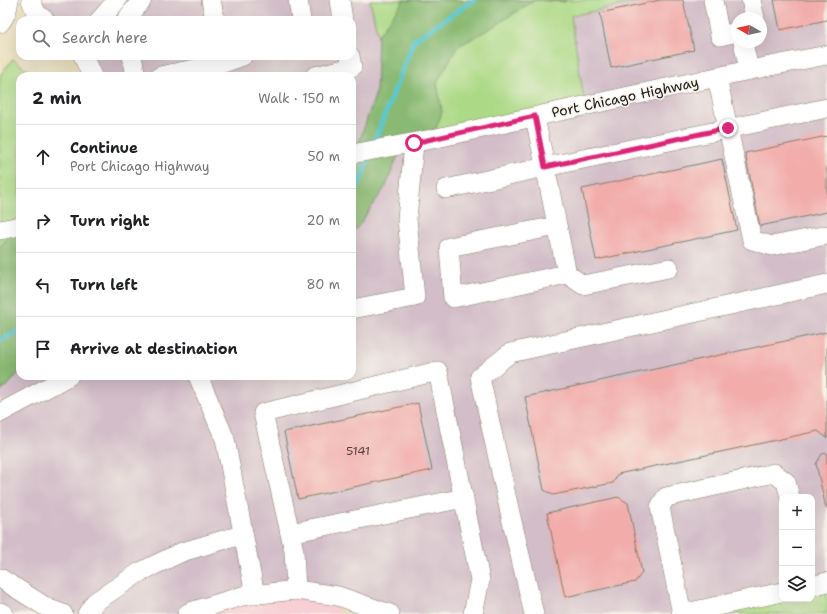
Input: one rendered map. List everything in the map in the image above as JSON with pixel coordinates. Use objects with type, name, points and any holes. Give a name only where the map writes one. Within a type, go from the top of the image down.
[{"type":"street","points":[[0,23],[8,8],[9,0]]},
{"type":"street","points":[[31,0],[36,13],[40,16]]},
{"type":"street","points":[[103,16],[117,0]]},
{"type":"street","points":[[129,16],[142,0]]},
{"type":"street","points":[[211,0],[214,16]]},
{"type":"street","points":[[298,0],[300,16]]},
{"type":"street","points":[[340,0],[342,16]]},
{"type":"street","points":[[713,0],[720,36],[731,33]]},
{"type":"street","points":[[751,0],[754,12]]},
{"type":"street","points":[[744,48],[749,70]]},
{"type":"street","name":"Port Chicago Highway","points":[[356,153],[414,143],[749,70],[827,55]]},
{"type":"street","points":[[85,60],[90,72]]},
{"type":"street","points":[[133,60],[135,72]]},
{"type":"street","points":[[183,72],[223,65],[234,60]]},
{"type":"street","points":[[331,72],[352,67],[351,60]]},
{"type":"street","points":[[717,77],[752,240],[772,246],[827,235]]},
{"type":"street","points":[[446,189],[827,108]]},
{"type":"street","points":[[535,116],[567,274]]},
{"type":"street","points":[[356,308],[415,297],[407,219],[414,143]]},
{"type":"street","points":[[557,226],[449,247],[453,298],[567,274],[584,285],[669,268]]},
{"type":"street","points":[[0,230],[16,227]]},
{"type":"street","points":[[534,614],[480,377],[510,353],[827,284]]},
{"type":"street","points":[[296,590],[294,551],[263,412],[438,371],[480,580],[473,614]]},
{"type":"street","points":[[0,413],[62,380]]},
{"type":"street","points":[[200,380],[225,439],[255,594]]},
{"type":"street","points":[[779,593],[682,614],[660,507],[666,497],[774,473],[786,482],[789,494]]},
{"type":"street","points":[[290,533],[464,498]]},
{"type":"street","points":[[87,614],[95,602],[140,572],[182,552],[243,535]]},
{"type":"street","points":[[0,578],[49,609],[63,614]]},
{"type":"street","points":[[815,585],[827,582]]},
{"type":"street","points":[[187,614],[242,596],[296,590],[338,596],[390,614]]},
{"type":"street","points":[[0,612],[4,614]]},
{"type":"shaded area","points":[[31,0],[370,0],[378,35],[376,93],[356,151],[356,72],[90,72],[85,60],[356,60],[356,16],[42,16]]},
{"type":"shaded area","points":[[645,0],[827,0],[827,582],[815,585],[815,494],[779,494],[779,593],[681,614],[390,614],[296,590],[187,614],[0,614],[0,391],[16,376],[16,380],[356,380],[357,228],[402,145],[571,16]]},
{"type":"shaded area","points":[[242,596],[338,596],[338,614],[187,614]]},
{"type":"green space","points":[[370,0],[645,0],[571,16],[585,106],[402,145]]},
{"type":"green space","points":[[404,0],[535,0],[496,25],[457,47],[437,83],[442,112],[432,139],[402,145],[386,186],[356,229],[356,151],[376,93],[378,35]]},
{"type":"green space","points":[[535,0],[567,0],[565,2]]},
{"type":"green space","points":[[13,59],[31,72],[16,72],[16,227],[0,248],[0,75]]},
{"type":"green space","points":[[15,227],[16,376],[0,391],[0,248]]},
{"type":"green space","points":[[827,582],[827,614],[681,614],[779,599],[779,602],[815,602],[815,585]]},
{"type":"building","points":[[660,0],[683,0],[694,50],[611,68],[600,13]]},
{"type":"building","points":[[774,0],[827,0],[827,20],[780,30]]},
{"type":"building","points":[[827,136],[827,212],[760,226],[745,153]]},
{"type":"building","points":[[722,159],[737,230],[596,260],[582,189]]},
{"type":"building","points":[[827,332],[827,438],[818,431],[618,474],[613,483],[553,495],[544,490],[525,397]]},
{"type":"building","points":[[418,403],[432,470],[298,499],[284,432]]},
{"type":"building","points":[[827,453],[826,508],[816,464],[822,454]]},
{"type":"building","points":[[618,497],[628,503],[642,573],[635,582],[565,597],[547,513]]},
{"type":"waterway","points":[[373,145],[414,40],[474,0]]},
{"type":"waterway","points":[[356,187],[359,184],[370,155]]},
{"type":"waterway","points":[[0,341],[16,332]]},
{"type":"route","points":[[414,143],[535,116],[545,167],[728,128]]}]
